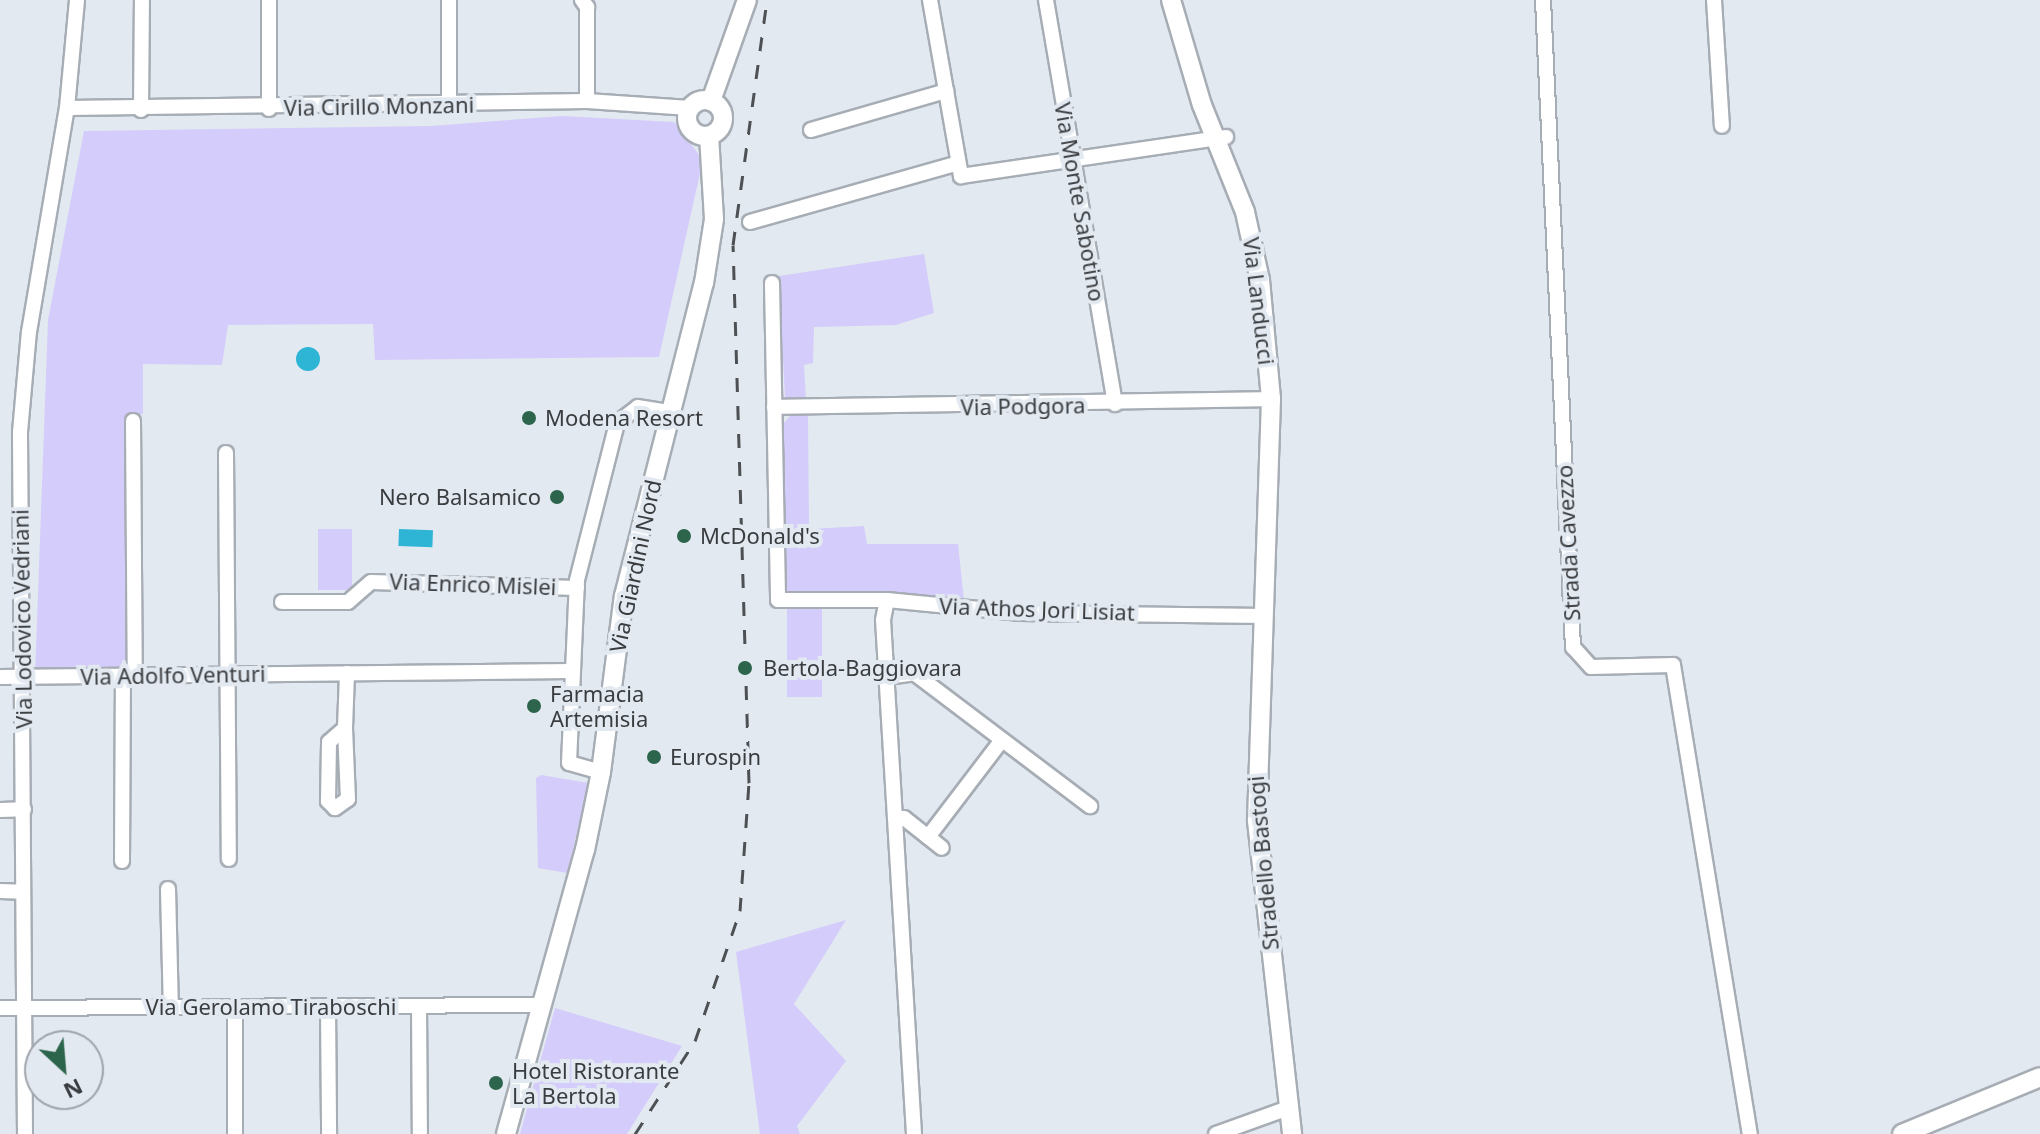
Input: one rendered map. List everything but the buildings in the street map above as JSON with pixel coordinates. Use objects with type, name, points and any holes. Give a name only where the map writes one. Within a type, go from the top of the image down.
[{"type":"street","name":"Via Lodovico Vedriani","points":[[25,1134],[22,405],[67,108],[77,0]]},
{"type":"street","points":[[141,110],[142,0]]},
{"type":"street","points":[[269,0],[269,109]]},
{"type":"street","points":[[449,0],[449,104]]},
{"type":"street","points":[[582,0],[587,7],[587,101]]},
{"type":"street","name":"Via Giardini Nord","points":[[506,1134],[575,890],[601,772],[624,596],[704,283],[714,219],[709,136],[723,122],[722,111],[711,101],[747,0]]},
{"type":"street","points":[[930,0],[960,169]]},
{"type":"street","name":"Via Monte Sabotino","points":[[1046,0],[1115,404]]},
{"type":"street","name":"Via Landucci","points":[[1171,0],[1251,232],[1271,399],[1265,616]]},
{"type":"street","name":"Strada Cavezzo","points":[[1543,0],[1573,647],[1591,667],[1673,665],[1750,1134]]},
{"type":"street","points":[[1714,0],[1722,126]]},
{"type":"street","points":[[811,130],[946,91]]},
{"type":"street","name":"Via Cirillo Monzani","points":[[67,108],[269,109],[587,101],[690,108]]},
{"type":"street","points":[[709,136],[689,126],[690,108],[711,101]]},
{"type":"street","points":[[750,222],[960,169],[1073,163],[1221,138]]},
{"type":"street","points":[[772,283],[774,407]]},
{"type":"street","name":"Via Podgora","points":[[774,407],[1115,404],[1271,399]]},
{"type":"street","points":[[601,772],[569,763],[577,588],[617,423],[638,407],[670,412]]},
{"type":"street","name":"Via Athos Jori Lisiat","points":[[774,407],[778,600],[887,600],[1020,613],[1265,616]]},
{"type":"street","points":[[122,861],[133,421]]},
{"type":"street","points":[[226,453],[229,859]]},
{"type":"street","name":"Via Enrico Mislei","points":[[282,602],[348,602],[371,582],[577,588]]},
{"type":"street","points":[[887,600],[887,677],[914,1134]]},
{"type":"street","name":"Stradello Bastogi","points":[[1265,616],[1255,759],[1257,821],[1286,1109],[1292,1134]]},
{"type":"street","name":"Via Adolfo Venturi","points":[[0,677],[571,671]]},
{"type":"street","points":[[345,728],[329,742],[328,801],[335,808],[348,799],[345,728],[347,673]]},
{"type":"street","points":[[887,677],[914,673],[1090,806]]},
{"type":"street","points":[[928,837],[1002,740]]},
{"type":"street","points":[[0,810],[24,809]]},
{"type":"street","points":[[895,819],[904,818],[942,848]]},
{"type":"street","points":[[168,889],[171,1009]]},
{"type":"street","points":[[0,891],[23,892]]},
{"type":"street","name":"Via Gerolamo Tiraboschi","points":[[0,1008],[542,1005]]},
{"type":"street","points":[[419,1006],[420,1134]]},
{"type":"street","points":[[328,1007],[329,1134]]},
{"type":"street","points":[[235,1008],[235,1134]]},
{"type":"street","points":[[1902,1134],[2040,1077]]},
{"type":"street","points":[[1216,1134],[1286,1109]]},
{"type":"shaded area","points":[[562,116],[674,122],[703,160],[659,357],[375,360],[373,324],[228,325],[222,365],[143,364],[143,414],[132,414],[134,676],[35,676],[48,320],[84,131],[431,126]]},
{"type":"shaded area","points":[[924,254],[934,313],[896,325],[814,327],[813,363],[804,365],[806,401],[785,398],[779,276]]},
{"type":"shaded area","points":[[808,413],[809,529],[864,526],[867,544],[958,544],[964,600],[789,593],[784,587],[782,425],[791,415]]},
{"type":"shaded area","points":[[318,529],[352,529],[352,590],[318,590]]},
{"type":"shaded area","points":[[787,607],[822,607],[822,697],[787,697]]},
{"type":"shaded area","points":[[541,775],[589,783],[567,873],[538,868],[536,778]]},
{"type":"shaded area","points":[[846,920],[794,1004],[846,1061],[797,1126],[800,1134],[760,1134],[736,952]]},
{"type":"shaded area","points":[[555,1008],[682,1046],[627,1134],[520,1134]]},
{"type":"water","points":[[308,347],[317,350],[320,359],[317,368],[308,371],[299,368],[296,359],[299,350]]},
{"type":"water","points":[[399,529],[433,530],[432,547],[398,546]]},
{"type":"railway","points":[[635,1134],[695,1041],[740,911],[749,783],[733,245],[767,0]]},
{"type":"place","name":"Modena Resort","points":[[529,418]]},
{"type":"place","name":"Nero Balsamico","points":[[557,497]]},
{"type":"place","name":"McDonald's","points":[[684,536]]},
{"type":"place","name":"Bertola-Baggiovara","points":[[745,668]]},
{"type":"place","name":"Farmacia Artemisia","points":[[534,706]]},
{"type":"place","name":"Eurospin","points":[[654,757]]},
{"type":"place","name":"Hotel Ristorante La Bertola","points":[[496,1083]]}]
